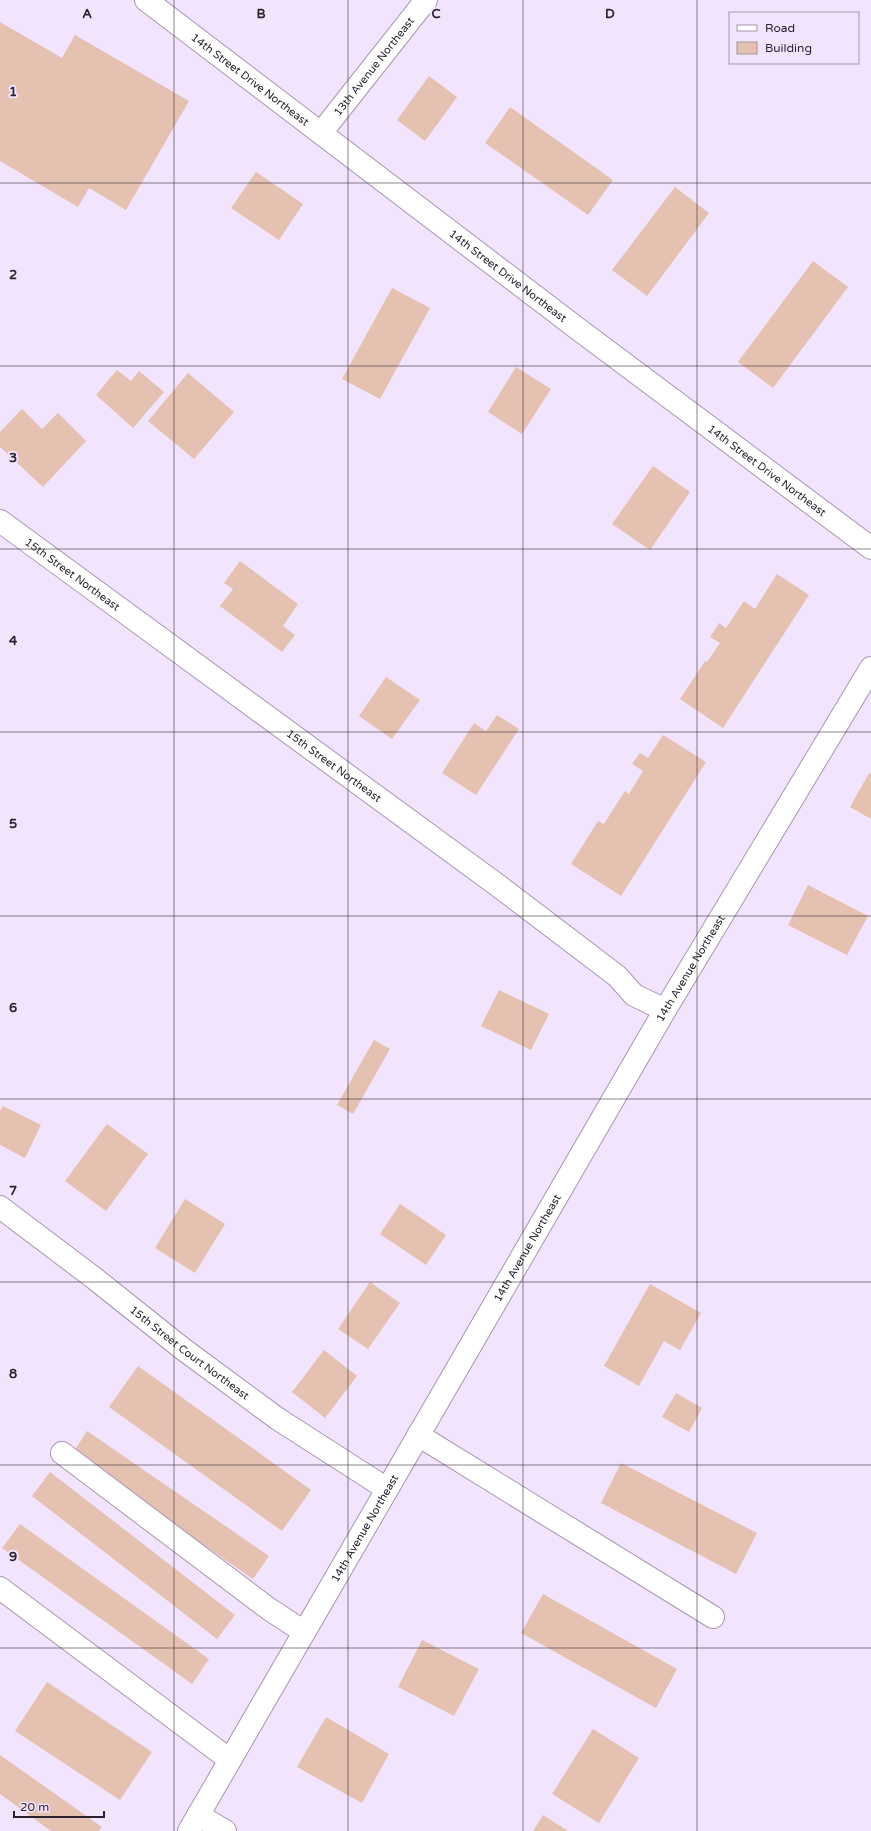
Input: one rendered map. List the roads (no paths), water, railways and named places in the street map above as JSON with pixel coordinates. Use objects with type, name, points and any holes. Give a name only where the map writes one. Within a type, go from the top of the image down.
[{"type":"street","name":"14th Street Drive Northeast","points":[[146,0],[871,548]]},
{"type":"street","name":"13th Avenue Northeast","points":[[321,133],[426,0]]},
{"type":"street","name":"15th Street Northeast","points":[[0,521],[506,892],[617,976],[634,995],[665,1010]]},
{"type":"street","name":"14th Avenue Northeast","points":[[194,1823],[665,1010],[871,668]]},
{"type":"street","name":"15th Street Court Northeast","points":[[0,1206],[183,1349],[272,1414],[387,1489]]},
{"type":"street","points":[[418,1435],[713,1617]]},
{"type":"street","points":[[62,1453],[269,1609],[304,1632]]},
{"type":"street","points":[[0,1588],[230,1760]]},
{"type":"street","points":[[194,1823],[225,1831]]}]
